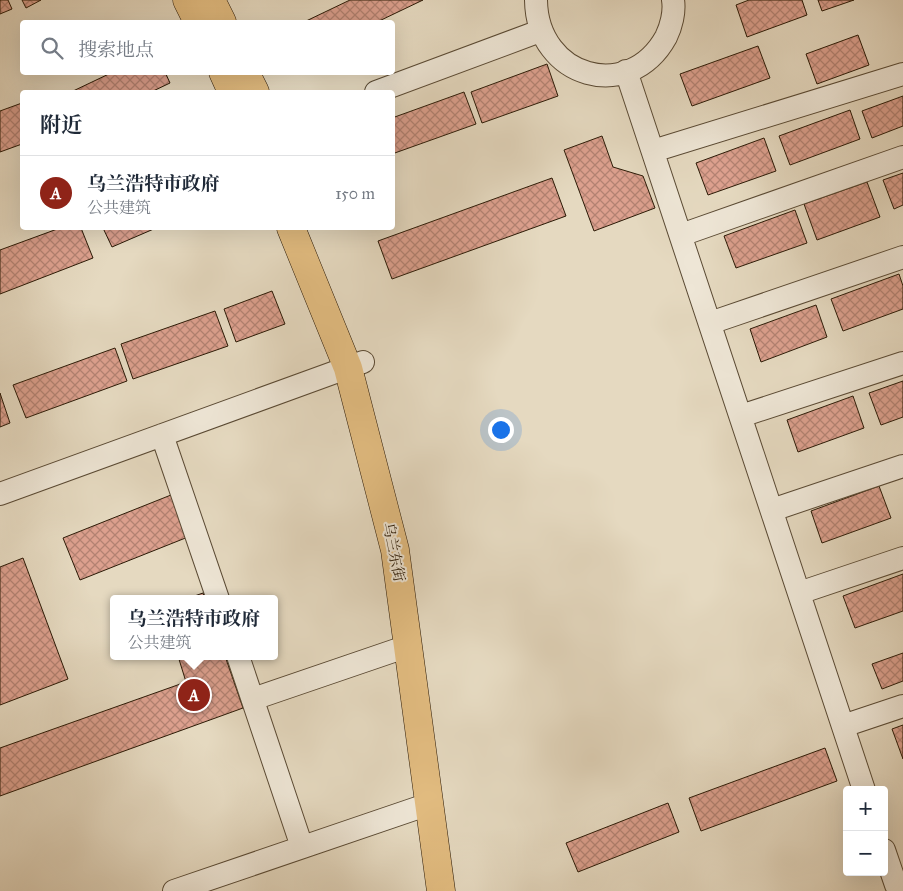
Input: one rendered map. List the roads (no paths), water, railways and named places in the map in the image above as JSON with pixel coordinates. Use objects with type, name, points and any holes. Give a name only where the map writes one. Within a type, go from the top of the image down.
[{"type":"main road","points":[[187,0],[197,20]]},
{"type":"main road","points":[[211,0],[221,20]]},
{"type":"main road","points":[[224,75],[231,90]]},
{"type":"main road","points":[[247,75],[254,90]]},
{"type":"main road","name":"乌兰东街","points":[[292,230],[356,365],[396,550],[441,891]]},
{"type":"main road","name":"乌兰东街","points":[[312,230],[414,553],[459,891]]},
{"type":"street","points":[[536,0],[537,22],[545,42],[559,58],[577,70],[598,75],[619,74],[641,65],[659,49],[670,28],[673,0]]},
{"type":"street","points":[[381,90],[540,31]]},
{"type":"street","points":[[626,71],[863,786]]},
{"type":"street","points":[[653,151],[903,74]]},
{"type":"street","points":[[681,236],[903,157]]},
{"type":"street","points":[[710,323],[903,257]]},
{"type":"street","points":[[741,416],[903,363]]},
{"type":"street","points":[[0,494],[356,365]]},
{"type":"street","points":[[162,435],[217,595]]},
{"type":"street","points":[[772,510],[903,466]]},
{"type":"street","points":[[799,593],[903,558]]},
{"type":"street","points":[[253,698],[408,646]]},
{"type":"street","points":[[239,660],[302,847]]},
{"type":"street","points":[[843,726],[903,706]]},
{"type":"street","points":[[174,891],[429,804]]},
{"type":"street","points":[[888,864],[894,886]]},
{"type":"place","name":"乌兰浩特市政府","points":[[194,695]]}]
